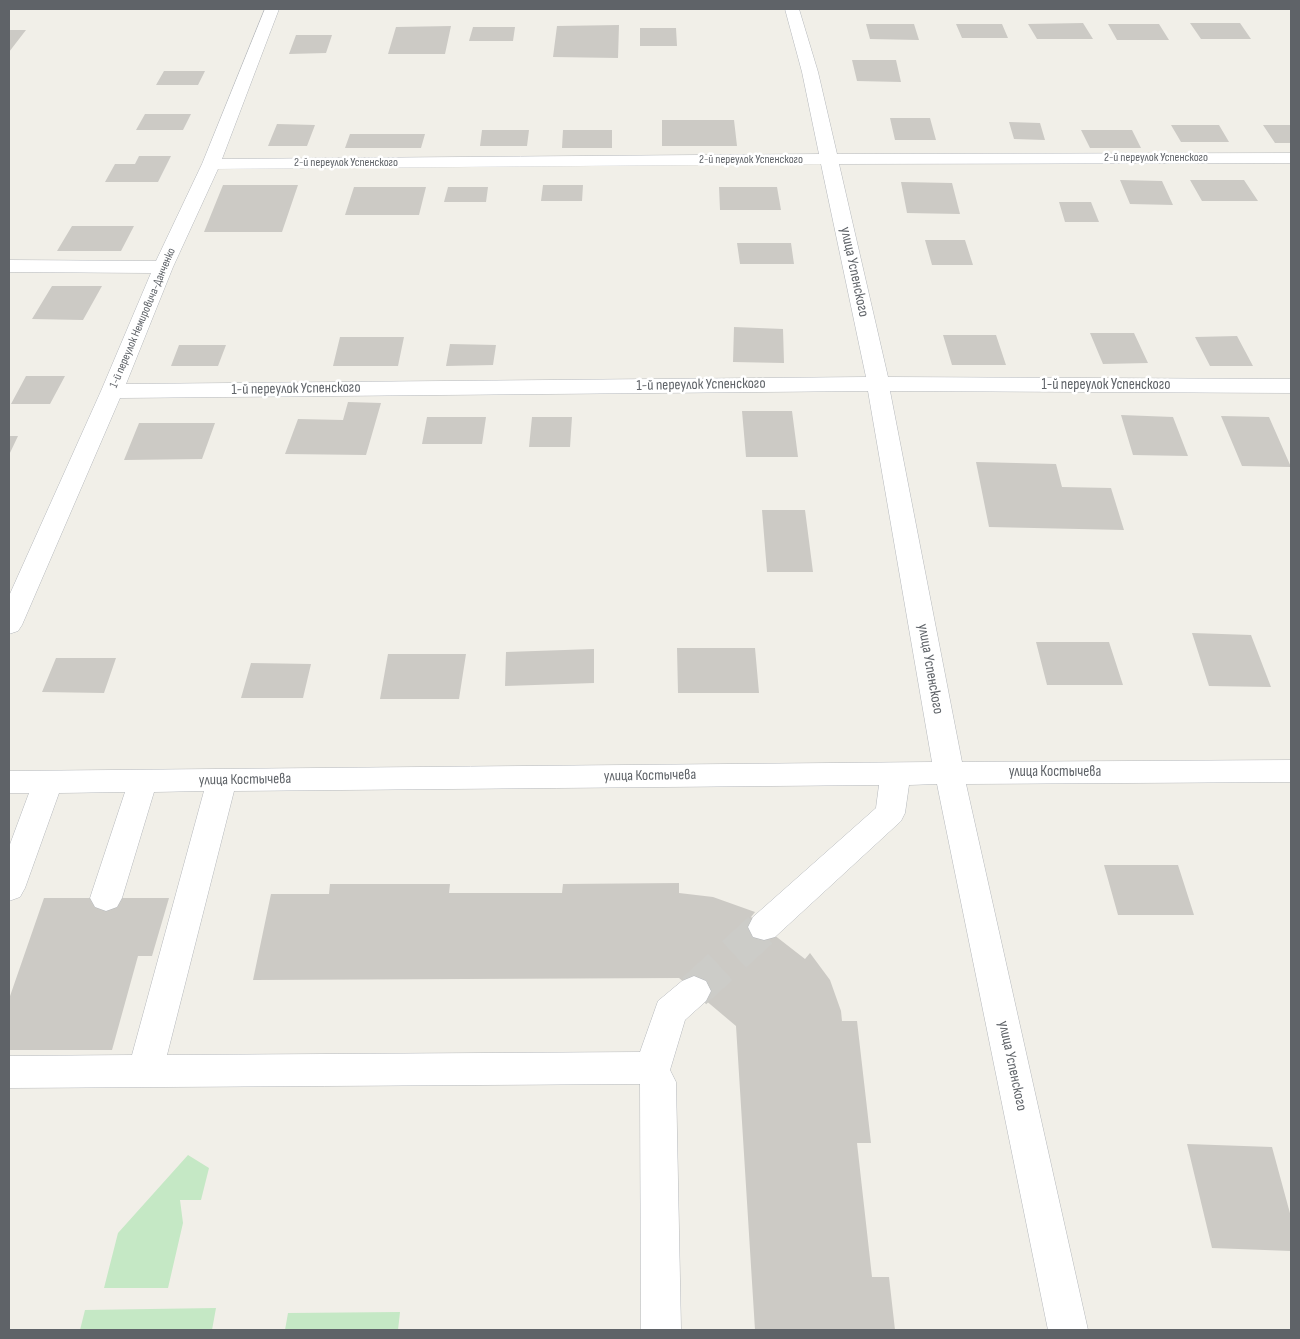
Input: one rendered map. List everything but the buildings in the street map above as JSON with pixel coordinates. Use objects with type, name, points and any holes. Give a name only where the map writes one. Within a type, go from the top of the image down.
[{"type":"street","name":"1-й переулок Немировича-Данченко","points":[[9,626],[112,391],[163,267],[211,164],[272,9]]},
{"type":"street","name":"улица Успенского","points":[[792,9],[810,72],[878,384],[949,773],[1068,1330]]},
{"type":"street","name":"2-й переулок Успенского","points":[[211,164],[829,159],[1291,158]]},
{"type":"street","points":[[9,266],[163,267]]},
{"type":"street","name":"1-й переулок Успенского","points":[[112,391],[878,384],[1291,386]]},
{"type":"street","name":"улица Костычева","points":[[9,782],[1291,771]]},
{"type":"street","points":[[764,927],[890,813],[896,773]]},
{"type":"street","points":[[145,1071],[222,780]]},
{"type":"street","points":[[106,898],[143,781]]},
{"type":"street","points":[[9,888],[48,782]]},
{"type":"street","points":[[652,1071],[670,1012],[694,991]]},
{"type":"street","points":[[9,1072],[642,1068],[652,1071],[658,1082],[661,1330]]},
{"type":"green space","points":[[188,1155],[209,1168],[201,1200],[180,1200],[183,1223],[168,1288],[104,1288],[118,1233]]},
{"type":"green space","points":[[216,1308],[212,1330],[80,1330],[85,1310]]},
{"type":"green space","points":[[400,1312],[398,1330],[285,1330],[288,1313]]},
{"type":"tunnel","points":[[694,991],[764,927]]}]
